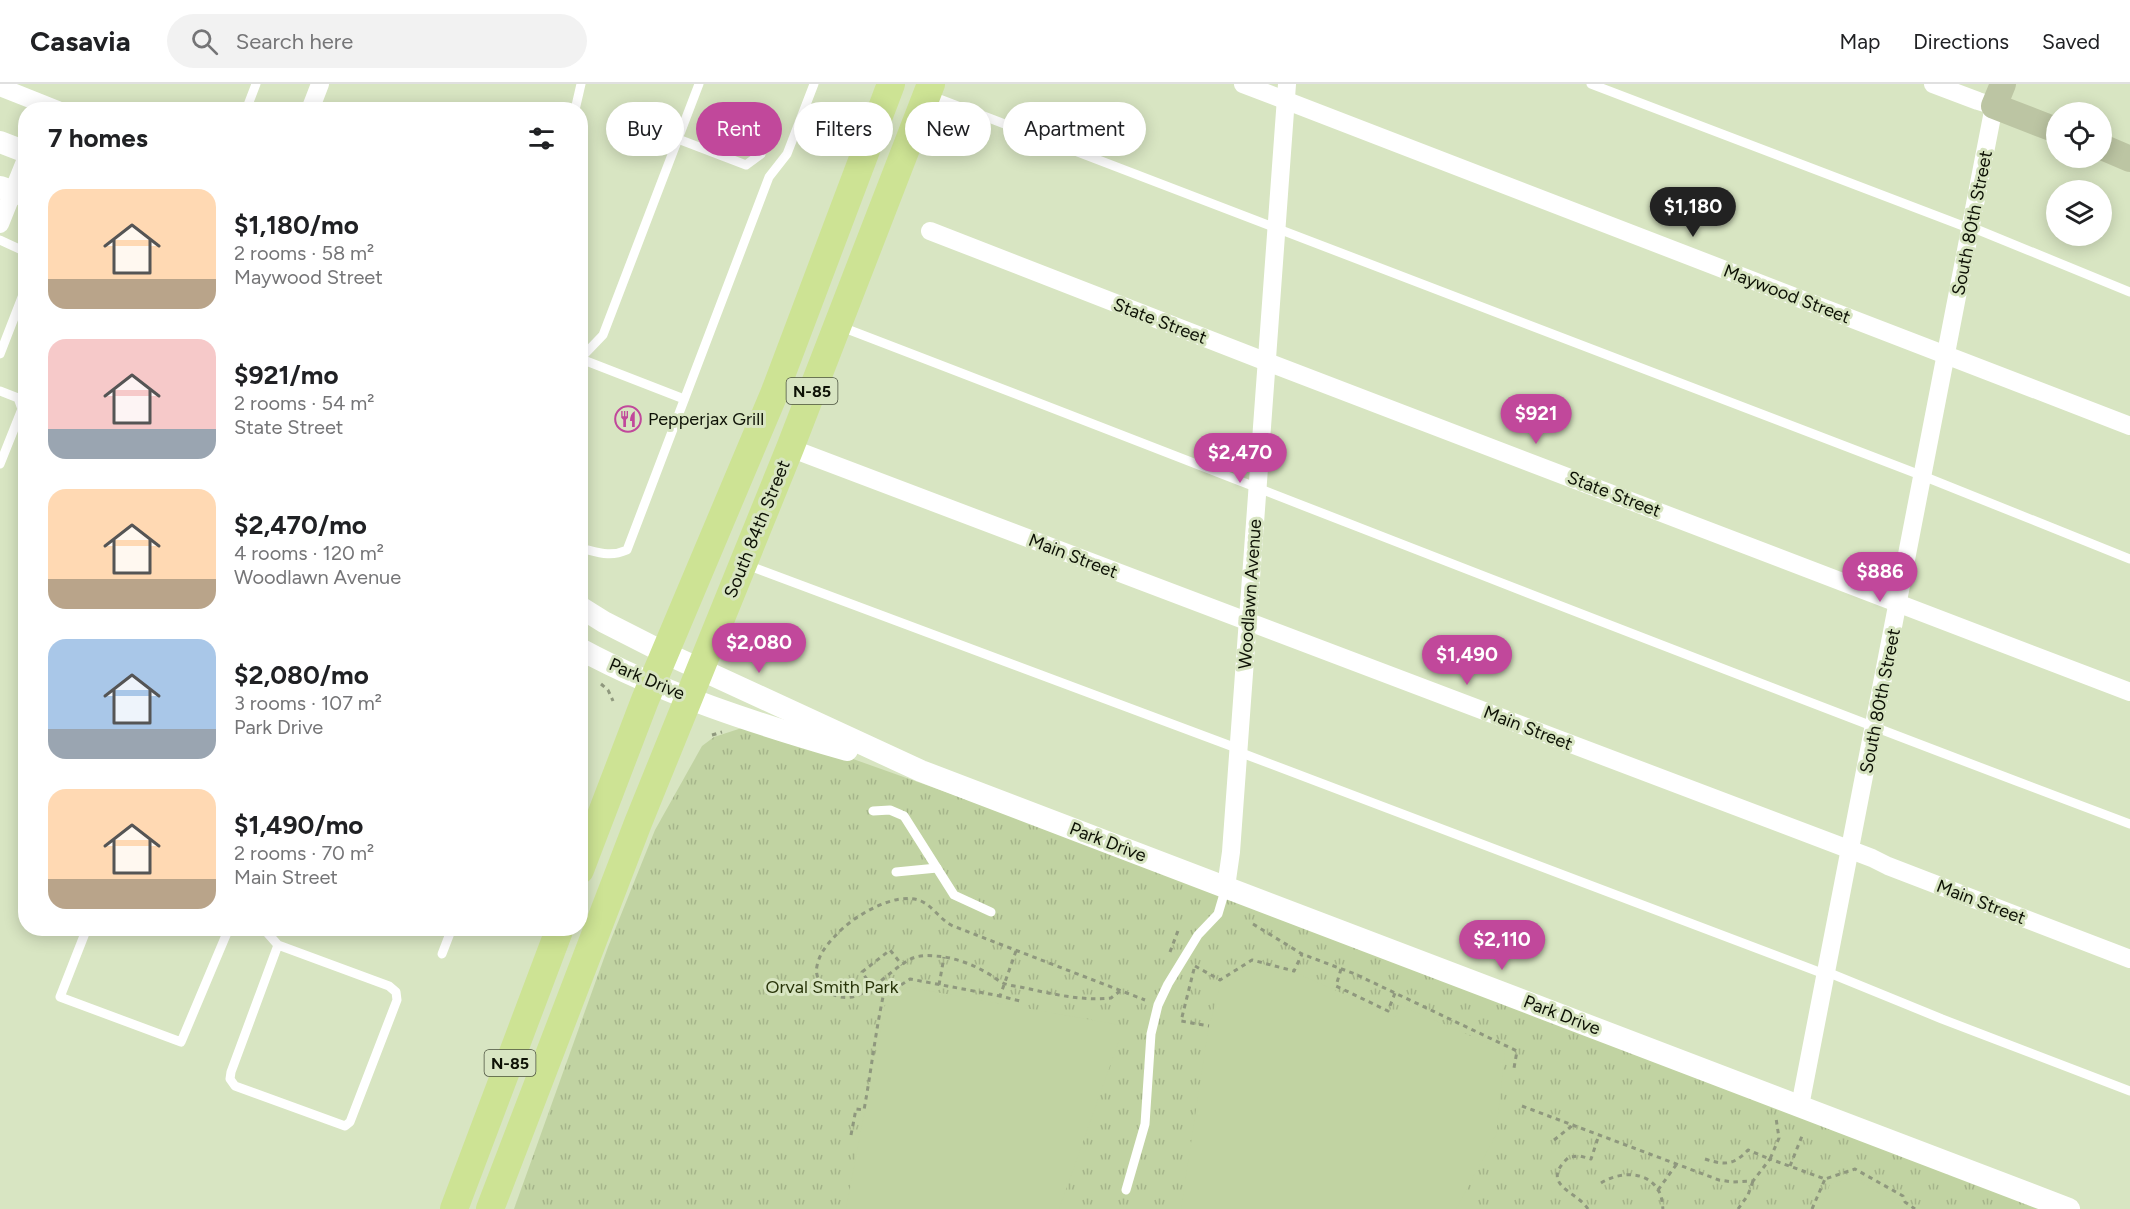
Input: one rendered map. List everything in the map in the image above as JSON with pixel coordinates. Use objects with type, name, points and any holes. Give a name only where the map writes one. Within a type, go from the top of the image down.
[{"type":"main road","name":"South 84th Street","points":[[588,850],[665,653],[774,394],[891,84]]},
{"type":"main road","name":"South 84th Street","points":[[491,1209],[632,836],[790,448],[929,89]]},
{"type":"main road","points":[[1999,95],[2046,124]]},
{"type":"main road","points":[[2112,151],[2130,159]]},
{"type":"main road","name":"N-85","points":[[456,1203],[557,936]]},
{"type":"street","points":[[313,102],[320,84]]},
{"type":"street","name":"Maywood Street","points":[[1243,84],[1286,92],[2130,426]]},
{"type":"street","points":[[1933,84],[1978,102],[1999,95]]},
{"type":"street","points":[[0,87],[38,102]]},
{"type":"street","name":"Woodlawn Avenue","points":[[1226,887],[1239,751],[1286,92]]},
{"type":"street","name":"South 80th Street","points":[[1800,1106],[1999,95]]},
{"type":"street","points":[[0,142],[18,149]]},
{"type":"street","points":[[0,224],[13,192]]},
{"type":"street","name":"State Street","points":[[930,231],[2130,692]]},
{"type":"street","name":"Main Street","points":[[790,448],[2130,959]]},
{"type":"street","name":"Park Drive","points":[[588,612],[665,653],[921,771],[2069,1209]]},
{"type":"street","name":"Park Drive","points":[[588,653],[653,683],[798,736],[921,771]]},
{"type":"lane","points":[[249,102],[256,84]]},
{"type":"lane","points":[[577,102],[581,84]]},
{"type":"lane","points":[[684,123],[699,84]]},
{"type":"lane","points":[[588,550],[607,555],[627,550],[769,177],[787,154],[814,84]]},
{"type":"lane","points":[[1591,84],[1971,228],[2130,292]]},
{"type":"lane","points":[[929,89],[1276,229],[1923,476],[2130,559]]},
{"type":"lane","points":[[588,351],[603,335],[671,156]]},
{"type":"lane","points":[[722,156],[746,165],[758,156]]},
{"type":"lane","points":[[0,240],[18,248]]},
{"type":"lane","points":[[0,354],[18,308]]},
{"type":"lane","points":[[838,326],[1258,487],[1874,728],[2130,824]]},
{"type":"lane","points":[[588,362],[684,399]]},
{"type":"lane","points":[[0,391],[18,398]]},
{"type":"lane","points":[[0,464],[18,419]]},
{"type":"lane","points":[[742,563],[1827,973],[2130,1091]]},
{"type":"lane","points":[[873,811],[890,810],[904,816],[954,895],[991,912]]},
{"type":"lane","points":[[896,872],[937,868]]},
{"type":"lane","points":[[1126,1190],[1145,1124],[1151,1034],[1158,1005],[1198,935],[1218,914],[1226,887]]},
{"type":"lane","points":[[84,936],[60,997],[181,1042],[226,936]]},
{"type":"lane","points":[[270,936],[278,945],[389,986],[396,992],[397,1000],[350,1122],[345,1126],[235,1086],[230,1079],[278,945]]},
{"type":"lane","points":[[442,954],[449,936]]},
{"type":"path","points":[[595,681],[608,690],[613,701]]},
{"type":"path","points":[[1120,991],[1111,998],[1103,999],[1055,995],[1004,984],[966,962],[944,957],[918,956],[911,958],[872,987],[847,998],[832,994],[825,988],[817,977],[816,969],[820,956],[840,930],[857,917],[906,898],[924,902],[944,922],[953,926],[1151,1002]]},
{"type":"path","points":[[1253,924],[1302,954],[1395,993],[1517,1051],[1514,1068]]},
{"type":"path","points":[[1167,960],[1179,928]]},
{"type":"path","points":[[872,987],[862,972],[890,951],[902,965]]},
{"type":"path","points":[[1000,996],[1016,951]]},
{"type":"path","points":[[1184,959],[1220,980],[1251,960],[1294,971],[1302,954]]},
{"type":"path","points":[[939,985],[944,957]]},
{"type":"path","points":[[1195,966],[1180,1021],[1209,1026]]},
{"type":"path","points":[[1341,969],[1336,986],[1388,1011],[1395,993]]},
{"type":"path","points":[[851,1135],[856,1109],[864,1110],[883,997],[910,979],[1020,1001]]},
{"type":"path","points":[[1522,1106],[1719,1180],[1753,1181]]},
{"type":"path","points":[[1738,1209],[1748,1195],[1753,1181],[1770,1159],[1779,1133],[1774,1110]]},
{"type":"path","points":[[1554,1140],[1573,1125]]},
{"type":"path","points":[[1588,1209],[1580,1200],[1563,1189],[1559,1172],[1561,1165],[1569,1157],[1580,1156],[1591,1159],[1599,1135]]},
{"type":"path","points":[[1790,1166],[1802,1136]]},
{"type":"path","points":[[1705,1159],[1719,1163],[1733,1162],[1740,1159],[1748,1150],[1825,1179],[1855,1169],[1903,1196],[1905,1202],[1915,1209]]},
{"type":"path","points":[[1658,1190],[1666,1182],[1676,1165]]},
{"type":"path","points":[[1601,1183],[1612,1177],[1636,1176],[1653,1184],[1658,1190],[1663,1209]]},
{"type":"path","points":[[1812,1209],[1825,1179]]},
{"type":"green space","name":"Orval Smith Park","points":[[751,725],[960,797],[2047,1209],[514,1209],[608,947],[655,830],[702,746],[714,737]]},
{"type":"green space","points":[[1253,962],[1299,974],[1395,1017],[1402,1006],[1505,1051],[1496,1135],[1456,1209],[1181,1209],[1208,1031],[1220,985]]},
{"type":"green space","points":[[907,987],[1120,1025],[1120,1038],[1059,1209],[846,1209],[886,1001]]},
{"type":"green space","points":[[1855,1177],[1905,1209],[1821,1209],[1830,1184]]},
{"type":"place","name":"Pepperjax Grill","points":[[628,419]]}]
